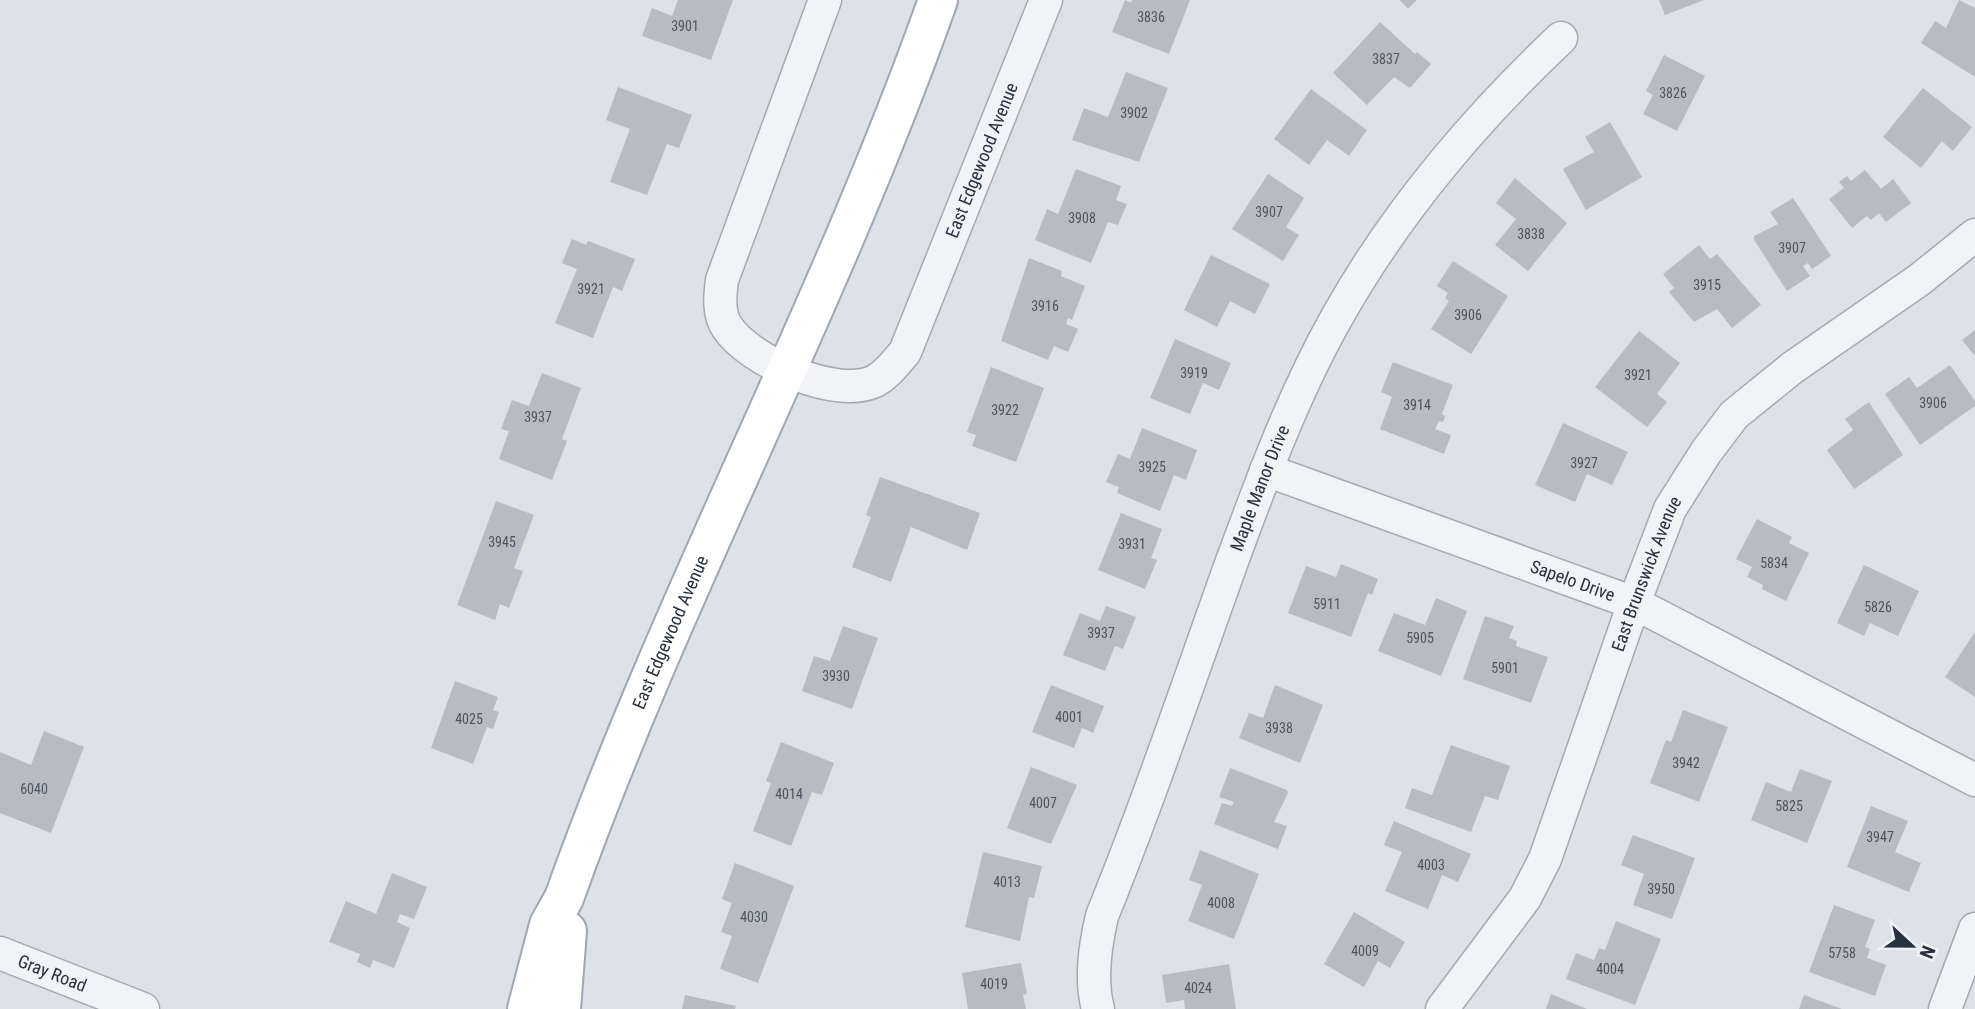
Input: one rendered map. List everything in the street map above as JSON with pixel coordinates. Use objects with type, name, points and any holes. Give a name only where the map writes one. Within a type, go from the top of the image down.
[{"type":"main road","name":"East Edgewood Avenue","points":[[527,1009],[550,925],[564,898],[620,754],[856,215],[938,0]]},
{"type":"main road","name":"East Edgewood Avenue","points":[[561,1009],[567,926],[564,898]]},
{"type":"street","name":"East Edgewood Avenue","points":[[825,0],[721,287],[720,308],[727,327],[737,338],[787,372],[837,386],[857,387],[876,380],[898,363],[1046,0]]},
{"type":"street","name":"Maple Manor Drive","points":[[1098,1009],[1094,971],[1102,916],[1266,470],[1336,319],[1387,236],[1472,127],[1561,38]]},
{"type":"street","name":"East Brunswick Avenue","points":[[1442,1009],[1525,898],[1545,859],[1634,603],[1670,509],[1706,452],[1734,415],[1792,368],[1919,280],[1975,235]]},
{"type":"street","name":"Sapelo Drive","points":[[1266,470],[1634,603],[1975,780]]},
{"type":"street","points":[[1952,1006],[1975,929]]},
{"type":"street","name":"Gray Road","points":[[0,953],[142,1009]]},
{"type":"building","points":[[678,0],[733,0],[711,60],[642,36],[652,8],[672,16]]},
{"type":"building","points":[[1125,0],[1131,3],[1132,0],[1190,0],[1169,54],[1112,32]]},
{"type":"building","points":[[1400,0],[1417,0],[1408,9]]},
{"type":"building","points":[[1659,0],[1704,0],[1665,15]]},
{"type":"building","points":[[1959,0],[1975,8],[1975,77],[1921,43],[1935,21],[1946,28]]},
{"type":"building","points":[[1380,22],[1415,54],[1417,52],[1431,64],[1410,88],[1394,77],[1367,105],[1333,73]]},
{"type":"building","points":[[1664,55],[1705,76],[1677,131],[1643,114],[1653,95],[1646,91]]},
{"type":"building","points":[[1126,72],[1168,88],[1139,162],[1072,140],[1084,108],[1108,117]]},
{"type":"building","points":[[618,87],[692,115],[679,148],[667,144],[647,195],[610,182],[630,129],[606,120]]},
{"type":"building","points":[[1923,88],[1972,127],[1953,151],[1942,141],[1921,168],[1883,137]]},
{"type":"building","points":[[1311,89],[1367,130],[1349,156],[1327,140],[1309,165],[1274,139]]},
{"type":"building","points":[[1610,122],[1642,177],[1586,210],[1563,169],[1594,152],[1585,137]]},
{"type":"building","points":[[1076,169],[1121,186],[1116,200],[1127,204],[1118,225],[1108,222],[1091,263],[1035,240],[1047,209],[1058,214]]},
{"type":"building","points":[[1865,170],[1881,189],[1893,179],[1911,203],[1886,222],[1879,213],[1871,220],[1867,216],[1852,228],[1829,199],[1844,188],[1839,182],[1847,176],[1851,181]]},
{"type":"building","points":[[1268,174],[1304,198],[1286,227],[1299,235],[1283,261],[1232,229]]},
{"type":"building","points":[[1515,178],[1567,223],[1528,271],[1495,245],[1516,219],[1496,203]]},
{"type":"building","points":[[1793,198],[1831,256],[1812,269],[1808,263],[1803,266],[1810,276],[1787,291],[1754,236],[1778,224],[1770,212]]},
{"type":"building","points":[[572,239],[586,245],[588,241],[635,259],[622,291],[613,287],[593,338],[555,323],[577,269],[562,263]]},
{"type":"building","points":[[1699,245],[1710,259],[1717,254],[1761,305],[1732,328],[1717,309],[1694,322],[1669,292],[1674,288],[1663,274]]},
{"type":"building","points":[[1211,255],[1270,284],[1255,314],[1230,301],[1217,327],[1184,310]]},
{"type":"building","points":[[1029,258],[1062,271],[1061,276],[1085,286],[1072,320],[1068,318],[1066,324],[1078,329],[1068,352],[1054,346],[1048,360],[1001,341]]},
{"type":"building","points":[[1453,261],[1508,296],[1471,354],[1431,329],[1449,301],[1445,298],[1448,293],[1437,286]]},
{"type":"building","points":[[1975,330],[1975,356],[1962,340]]},
{"type":"building","points":[[1639,331],[1680,363],[1657,394],[1667,402],[1647,427],[1595,387]]},
{"type":"building","points":[[1175,339],[1231,363],[1219,390],[1203,383],[1190,414],[1150,398]]},
{"type":"building","points":[[1393,362],[1453,385],[1442,414],[1445,416],[1443,422],[1439,421],[1435,429],[1451,435],[1444,454],[1380,429],[1392,397],[1381,392]]},
{"type":"building","points":[[1950,365],[1975,401],[1975,406],[1920,445],[1885,394],[1909,377],[1917,388]]},
{"type":"building","points":[[991,367],[1044,388],[1016,462],[972,446],[976,435],[967,432]]},
{"type":"building","points":[[542,373],[581,388],[562,439],[567,441],[552,480],[499,459],[509,431],[501,429],[512,400],[529,406]]},
{"type":"building","points":[[1869,402],[1903,455],[1854,489],[1827,450],[1853,430],[1845,419]]},
{"type":"building","points":[[1563,423],[1628,452],[1612,485],[1587,474],[1575,502],[1535,485]]},
{"type":"building","points":[[1142,428],[1197,450],[1186,480],[1174,475],[1160,511],[1117,493],[1119,487],[1106,482],[1118,454],[1130,459]]},
{"type":"building","points":[[880,477],[980,513],[967,550],[911,527],[891,582],[852,567],[871,517],[866,515]]},
{"type":"building","points":[[496,501],[534,515],[514,568],[523,571],[509,608],[500,604],[495,620],[457,605]]},
{"type":"building","points":[[1121,513],[1162,529],[1151,558],[1157,560],[1145,589],[1098,570]]},
{"type":"building","points":[[1757,519],[1792,537],[1789,543],[1809,553],[1786,601],[1762,589],[1763,585],[1747,577],[1752,567],[1736,559]]},
{"type":"building","points":[[1341,564],[1378,579],[1372,595],[1368,593],[1351,637],[1288,613],[1306,566],[1336,577]]},
{"type":"building","points":[[1864,565],[1919,591],[1898,636],[1870,623],[1864,636],[1837,623]]},
{"type":"building","points":[[1436,598],[1467,611],[1441,676],[1378,651],[1394,613],[1425,625]]},
{"type":"building","points":[[1106,606],[1136,617],[1123,649],[1115,646],[1105,671],[1063,655],[1080,613],[1100,621]]},
{"type":"building","points":[[1485,616],[1514,626],[1509,638],[1517,641],[1516,646],[1548,657],[1531,703],[1463,679]]},
{"type":"building","points":[[843,626],[878,638],[852,709],[802,691],[814,656],[830,661]]},
{"type":"building","points":[[1975,632],[1975,697],[1945,677]]},
{"type":"building","points":[[455,681],[498,697],[493,710],[499,712],[493,729],[487,727],[473,764],[431,748]]},
{"type":"building","points":[[1051,685],[1104,706],[1093,733],[1082,728],[1074,748],[1032,732]]},
{"type":"building","points":[[1275,685],[1323,705],[1300,763],[1239,738],[1249,713],[1263,718]]},
{"type":"building","points":[[1683,710],[1728,727],[1699,802],[1650,783],[1666,740],[1671,742]]},
{"type":"building","points":[[44,731],[84,747],[51,833],[0,813],[0,752],[31,765]]},
{"type":"building","points":[[781,742],[834,763],[822,795],[812,792],[791,846],[753,831],[771,783],[766,781]]},
{"type":"building","points":[[1451,745],[1510,766],[1498,800],[1485,796],[1471,832],[1405,808],[1412,788],[1432,795]]},
{"type":"building","points":[[1031,767],[1077,785],[1051,844],[1007,828]]},
{"type":"building","points":[[1230,768],[1287,790],[1274,822],[1287,826],[1278,849],[1214,824],[1222,803],[1232,806],[1234,802],[1219,797]]},
{"type":"building","points":[[1800,769],[1832,781],[1807,843],[1751,820],[1766,782],[1791,792]]},
{"type":"building","points":[[1871,806],[1908,821],[1895,852],[1921,863],[1909,892],[1847,867]]},
{"type":"building","points":[[1394,821],[1471,854],[1458,882],[1442,875],[1428,909],[1385,891],[1402,852],[1384,845]]},
{"type":"building","points":[[1633,835],[1695,858],[1672,919],[1633,905],[1644,874],[1621,865]]},
{"type":"building","points":[[1200,850],[1259,874],[1234,939],[1188,921],[1202,885],[1189,880]]},
{"type":"building","points":[[983,852],[1042,866],[1034,898],[1029,897],[1020,941],[965,927]]},
{"type":"building","points":[[735,863],[794,886],[758,983],[720,969],[732,936],[721,932],[732,903],[722,899]]},
{"type":"building","points":[[392,873],[427,887],[414,919],[400,914],[397,922],[410,928],[394,968],[373,960],[370,968],[357,962],[360,954],[329,942],[346,901],[376,914]]},
{"type":"building","points":[[1834,905],[1875,920],[1865,947],[1870,949],[1867,958],[1886,965],[1875,996],[1809,972]]},
{"type":"building","points":[[1354,912],[1405,942],[1390,968],[1378,961],[1364,987],[1324,964]]},
{"type":"building","points":[[1616,921],[1661,939],[1635,1005],[1566,979],[1576,953],[1594,960],[1599,948],[1605,950]]},
{"type":"building","points":[[1021,963],[1027,994],[1023,995],[1026,1009],[968,1009],[962,973]]},
{"type":"building","points":[[1229,964],[1236,1009],[1185,1009],[1184,1000],[1166,1003],[1162,975]]},
{"type":"building","points":[[1551,994],[1587,1009],[1546,1009]]},
{"type":"building","points":[[685,995],[736,1006],[735,1009],[682,1009]]},
{"type":"building","points":[[1804,995],[1842,1009],[1799,1009]]}]
